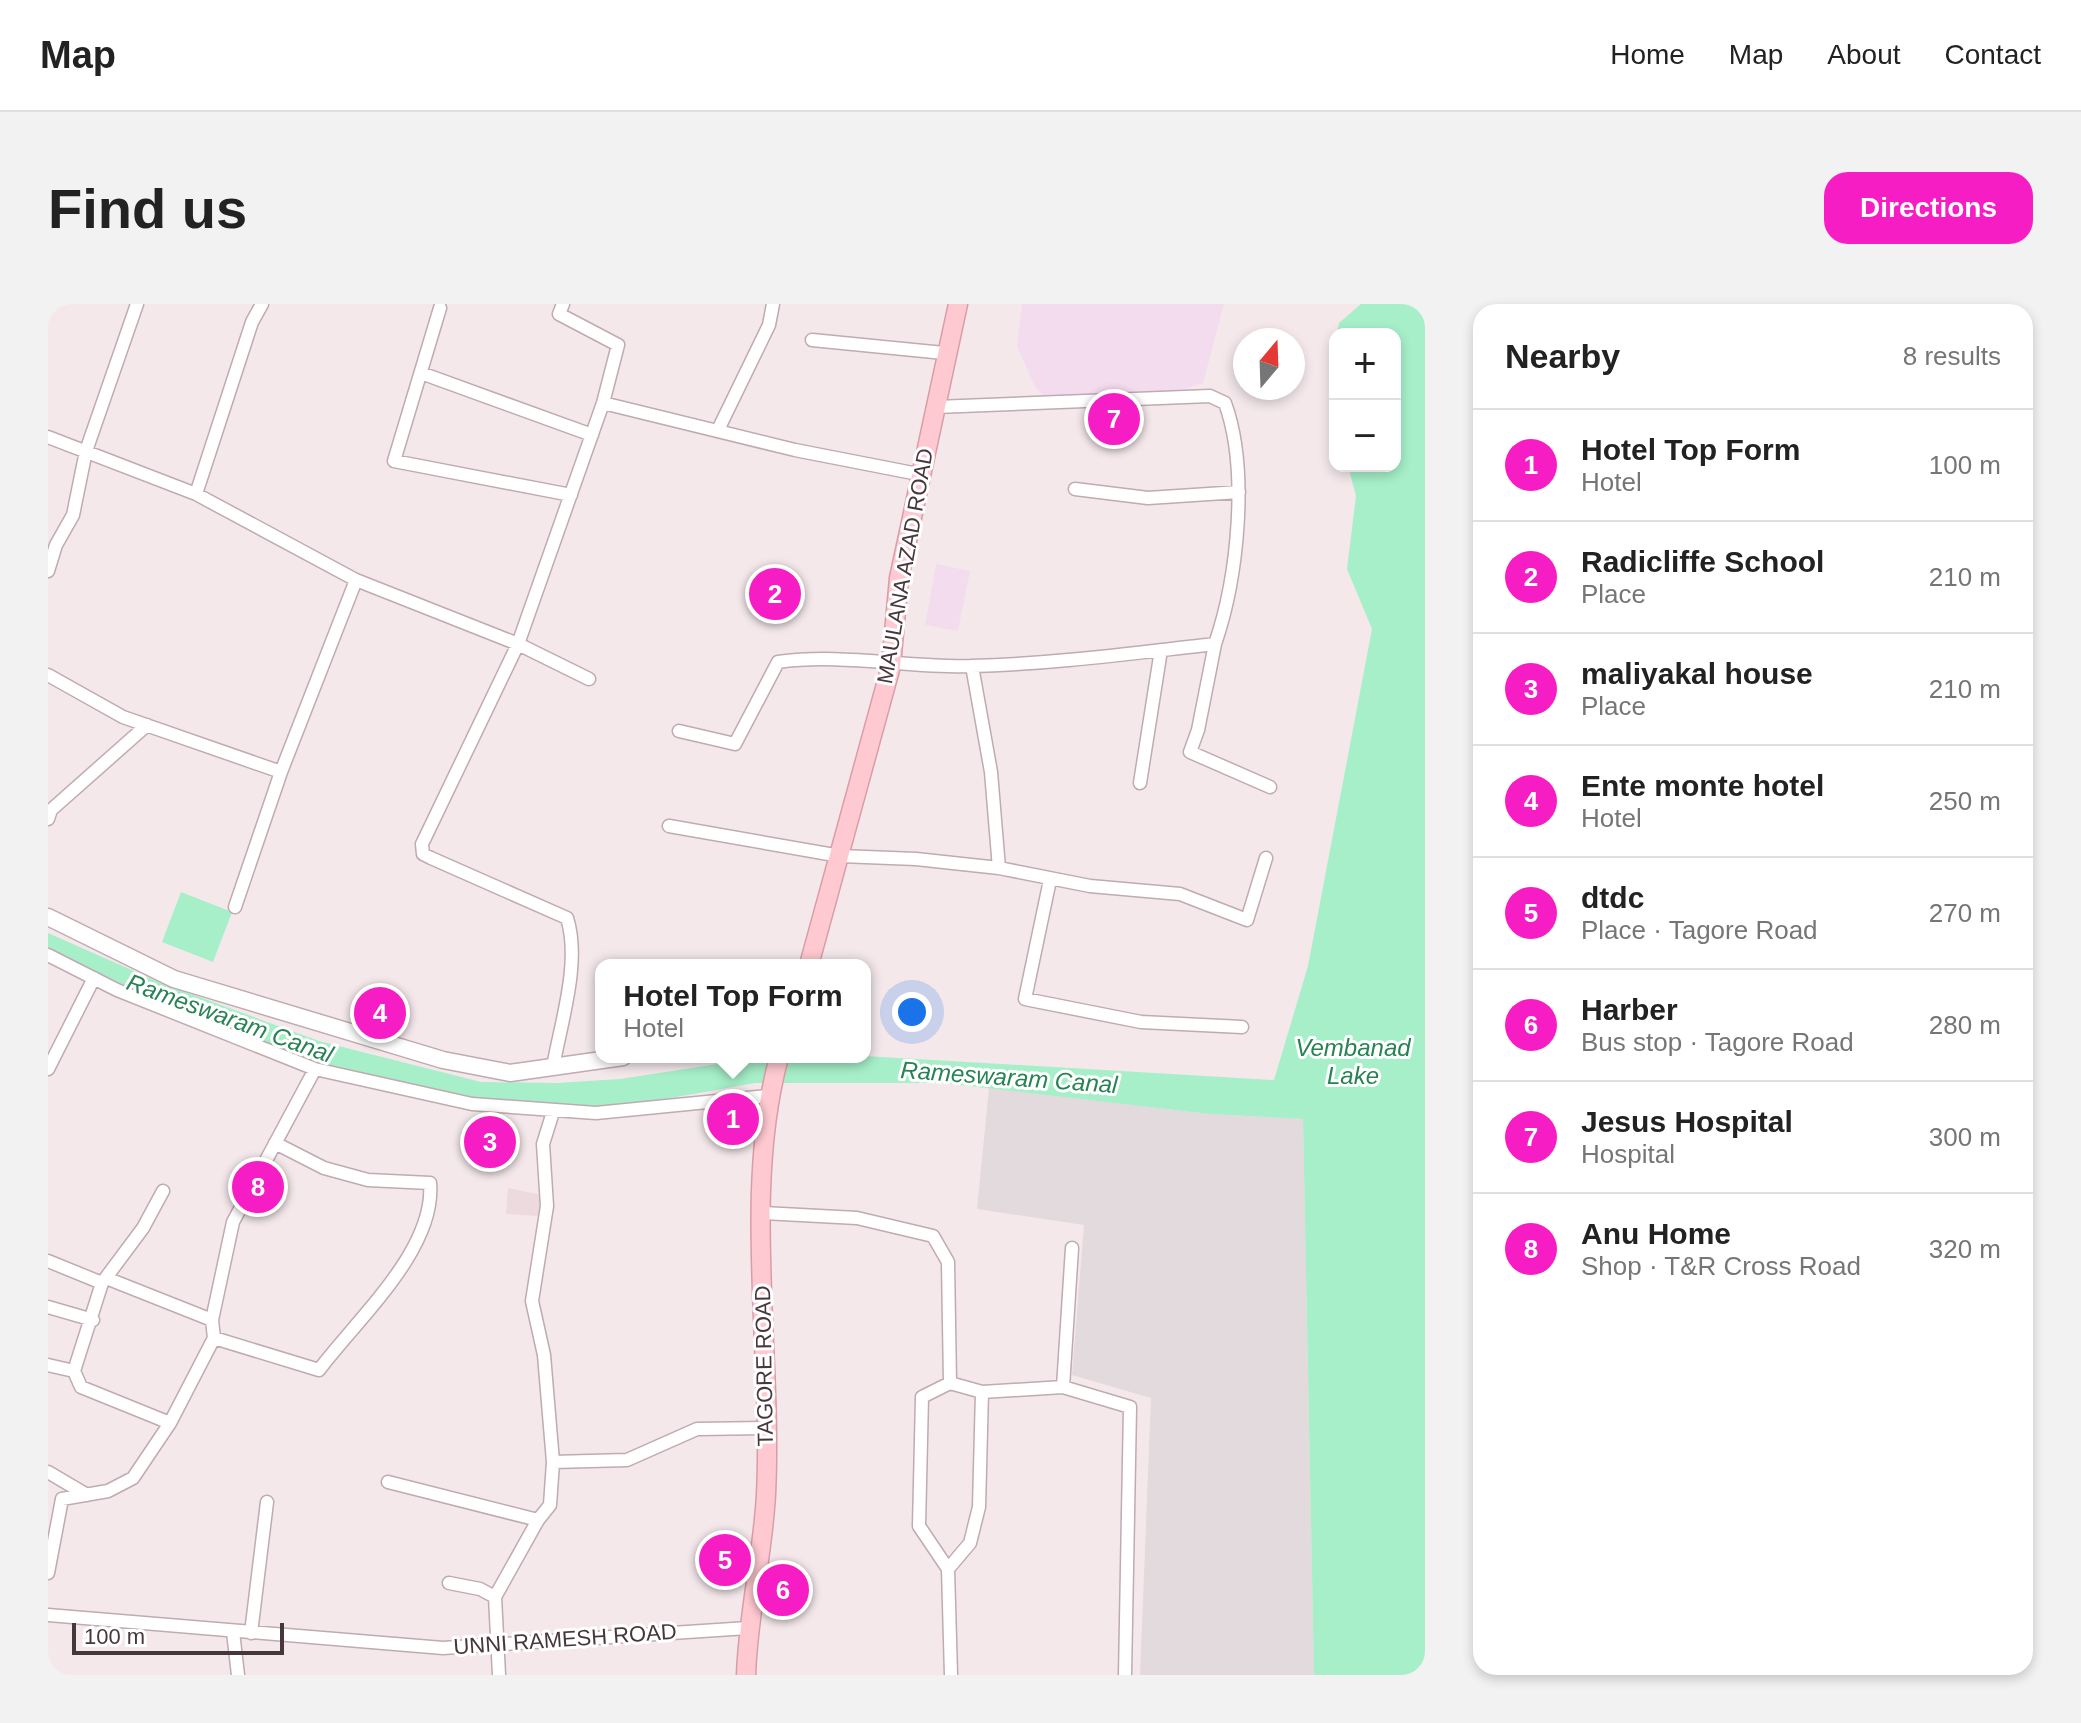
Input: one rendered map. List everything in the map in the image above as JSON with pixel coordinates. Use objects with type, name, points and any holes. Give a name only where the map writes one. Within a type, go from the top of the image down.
[{"type":"main road","name":"MAULANA AZAD ROAD","points":[[811,959],[891,666],[899,578],[918,474],[936,407],[944,353],[958,304]]},
{"type":"main road","name":"TAGORE ROAD","points":[[746,1675],[748,1628],[766,1494],[763,1213],[769,1094],[777,1063]]},
{"type":"street","points":[[48,571],[56,545],[73,515],[86,451],[137,304]]},
{"type":"street","points":[[196,494],[252,322],[262,304]]},
{"type":"street","points":[[553,1067],[569,977],[571,931],[567,918],[423,854],[422,844],[518,644],[603,403],[618,345],[559,314],[563,304]]},
{"type":"street","points":[[718,430],[769,325],[773,304]]},
{"type":"street","points":[[440,308],[394,461],[571,495]]},
{"type":"street","points":[[812,340],[944,353]]},
{"type":"street","points":[[421,373],[592,435]]},
{"type":"street","points":[[936,407],[1210,396],[1225,403],[1231,419],[1241,518],[1226,603],[1198,730],[1190,752],[1270,787]]},
{"type":"street","points":[[603,403],[795,450],[918,474]]},
{"type":"street","points":[[48,437],[196,494],[356,580],[518,644],[589,679]]},
{"type":"street","points":[[1075,489],[1148,498],[1239,492]]},
{"type":"street","points":[[235,907],[281,772],[356,580]]},
{"type":"street","points":[[679,731],[735,744],[778,662],[814,657],[891,666],[972,666],[1215,644]]},
{"type":"street","points":[[1140,783],[1161,650]]},
{"type":"street","points":[[972,666],[991,772],[999,868]]},
{"type":"street","points":[[48,675],[123,717],[281,772]]},
{"type":"street","points":[[48,819],[51,810],[147,725]]},
{"type":"street","points":[[669,826],[840,856],[916,859],[999,868],[1050,880],[1180,894],[1247,920],[1266,858]]},
{"type":"street","points":[[1050,880],[1025,999],[1141,1022],[1242,1027]]},
{"type":"street","points":[[48,917],[174,979],[443,1060],[510,1073],[595,1061]]},
{"type":"street","points":[[48,955],[131,996],[315,1069],[472,1104],[596,1113],[769,1094]]},
{"type":"street","points":[[48,1069],[94,978]]},
{"type":"street","points":[[48,1573],[62,1499],[108,1491],[133,1478],[170,1423],[214,1338],[212,1320],[233,1222],[315,1069]]},
{"type":"street","points":[[499,1675],[495,1597],[538,1520],[550,1505],[553,1462],[544,1355],[532,1301],[547,1206],[543,1144],[553,1112]]},
{"type":"street","points":[[214,1338],[319,1370],[396,1276],[418,1236],[430,1183],[368,1180],[324,1168],[275,1143]]},
{"type":"street","points":[[163,1191],[143,1228],[104,1280],[74,1371],[81,1387],[170,1423]]},
{"type":"street","points":[[763,1213],[857,1218],[933,1236],[948,1262],[950,1383]]},
{"type":"street","points":[[1063,1387],[1072,1248]]},
{"type":"street","points":[[48,1261],[212,1320]]},
{"type":"street","points":[[48,1307],[93,1320]]},
{"type":"street","points":[[48,1365],[74,1371]]},
{"type":"street","points":[[951,1675],[948,1569],[919,1526],[917,1506],[922,1397],[950,1383],[982,1392],[1063,1387],[1130,1407],[1125,1675]]},
{"type":"street","points":[[948,1569],[970,1543],[979,1507],[982,1392]]},
{"type":"street","points":[[553,1462],[627,1460],[697,1429],[764,1428]]},
{"type":"street","points":[[48,1472],[87,1495]]},
{"type":"street","points":[[388,1482],[538,1520]]},
{"type":"street","points":[[251,1633],[267,1502]]},
{"type":"street","points":[[449,1583],[480,1589],[495,1597]]},
{"type":"street","name":"UNNI RAMESH ROAD","points":[[48,1615],[443,1648],[499,1647],[600,1636],[748,1628]]},
{"type":"street","points":[[233,1632],[238,1675]]},
{"type":"shaded area","points":[[1022,304],[1224,304],[1203,383],[1162,396],[1045,398],[1034,385],[1017,346]]},
{"type":"shaded area","points":[[936,564],[970,571],[958,631],[925,625]]},
{"type":"shaded area","points":[[989,1088],[1209,1114],[1303,1119],[1314,1675],[1140,1675],[1151,1398],[1072,1375],[1084,1225],[977,1209]]},
{"type":"shaded area","points":[[508,1188],[542,1195],[539,1216],[506,1214]]},
{"type":"water","name":"Vembanad Lake","points":[[1361,304],[1425,304],[1425,1675],[1314,1675],[1303,1119],[1209,1114],[943,1083],[755,1083],[598,1111],[477,1101],[313,1063],[183,1012],[48,950],[48,933],[161,983],[319,1041],[481,1082],[557,1083],[620,1079],[724,1063],[871,1063],[871,1056],[1274,1080],[1308,966],[1372,629],[1347,569],[1356,496],[1350,472],[1401,472],[1401,328],[1338,328],[1339,323]]},
{"type":"water","points":[[181,892],[232,912],[213,962],[162,942]]},
{"type":"place","name":"Jesus Hospital","points":[[1114,419]]},
{"type":"place","name":"Radicliffe School","points":[[775,594]]},
{"type":"place","name":"Ente monte hotel","points":[[380,1013]]},
{"type":"place","name":"Hotel Top Form","points":[[733,1119]]},
{"type":"place","name":"maliyakal house","points":[[490,1142]]},
{"type":"place","name":"Anu Home","points":[[258,1187]]},
{"type":"place","name":"dtdc","points":[[725,1560]]},
{"type":"place","name":"Harber","points":[[783,1590]]},
{"type":"water label","name":"Rameswaram Canal","points":[[230,1018]]},
{"type":"water label","name":"Rameswaram Canal","points":[[1009,1077]]}]
